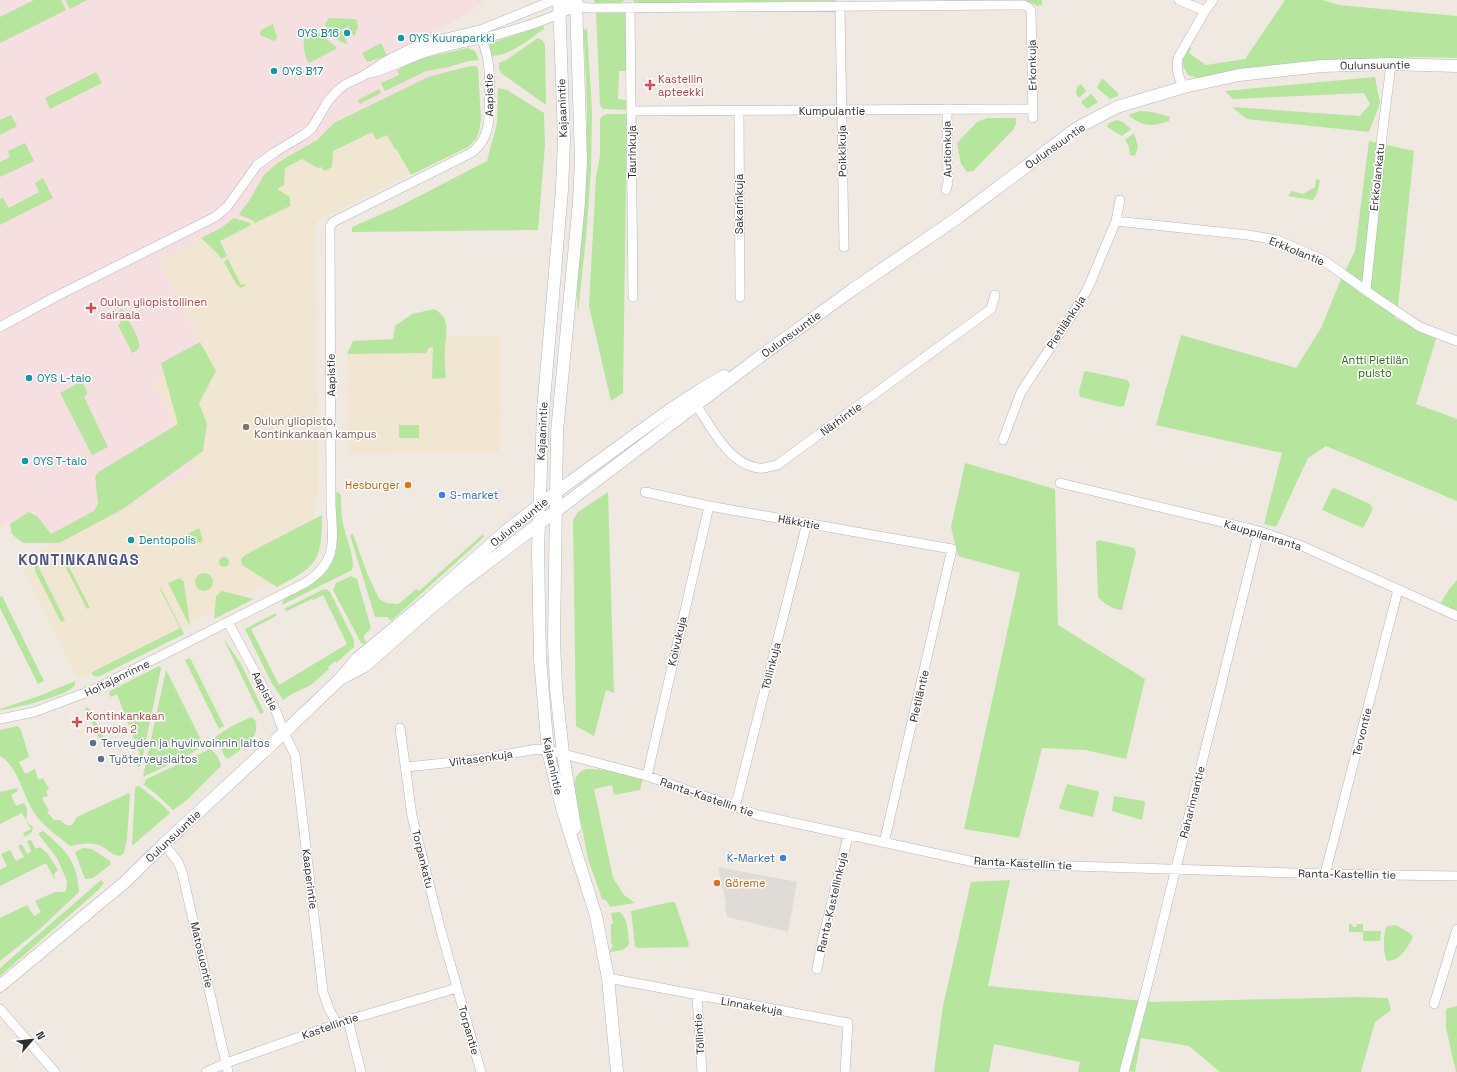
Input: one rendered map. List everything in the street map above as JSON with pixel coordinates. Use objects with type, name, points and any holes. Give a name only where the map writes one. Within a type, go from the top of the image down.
[{"type":"main road","name":"Kajaanintie","points":[[559,0],[564,139],[562,190],[543,412],[538,526],[540,659],[556,752],[579,859],[596,916],[608,978],[617,1072]]},
{"type":"main road","name":"Kajaanintie","points":[[556,752],[554,641],[557,432],[582,160],[576,3]]},
{"type":"main road","name":"Oulunsuuntie","points":[[0,986],[125,882],[284,733],[340,679],[358,658],[428,600],[506,531],[555,493],[754,361],[852,290],[960,216],[1077,128],[1118,107],[1184,87],[1239,75],[1314,67],[1391,64],[1457,66]]},
{"type":"main road","name":"Oulunsuuntie","points":[[340,679],[365,666],[433,606],[538,526],[694,401]]},
{"type":"street","points":[[480,32],[554,0]]},
{"type":"street","points":[[563,0],[589,8],[840,6]]},
{"type":"street","points":[[1179,0],[1205,11]]},
{"type":"street","points":[[1184,87],[1179,80],[1177,64],[1178,58],[1213,0]]},
{"type":"street","points":[[0,327],[215,217],[227,207],[257,164],[312,128],[328,101],[338,90],[386,61],[410,49],[430,42],[480,32],[519,28],[560,15],[576,3]]},
{"type":"street","name":"Erkonkuja","points":[[840,6],[1024,5],[1028,7],[1031,11],[1033,113]]},
{"type":"street","name":"Poikkikuja","points":[[840,6],[844,248]]},
{"type":"street","name":"Taurinkuja","points":[[630,8],[633,297]]},
{"type":"street","name":"Aapistie","points":[[284,733],[276,710],[228,622],[317,576],[325,566],[331,553],[333,540],[331,503],[330,227],[332,222],[471,153],[483,142],[488,128],[489,119],[488,60],[480,32]]},
{"type":"street","name":"Erkkolankatu","points":[[1366,290],[1391,64]]},
{"type":"street","name":"Kumpulantie","points":[[632,111],[841,111],[947,109],[1033,113]]},
{"type":"street","name":"Autionkuja","points":[[946,190],[948,182],[947,109]]},
{"type":"street","name":"Sakarinkuja","points":[[739,111],[740,297]]},
{"type":"street","name":"Pietilänkuja","points":[[1003,440],[1021,392],[1088,288],[1116,221],[1120,200]]},
{"type":"street","name":"Erkkolantie","points":[[1116,221],[1248,235],[1277,240],[1323,260],[1420,327],[1457,342]]},
{"type":"street","name":"Närhintie","points":[[694,401],[728,451],[741,462],[759,468],[777,465],[991,309],[995,295]]},
{"type":"street","name":"Kauppilanranta","points":[[1060,483],[1259,531],[1302,546],[1457,616]]},
{"type":"street","name":"Häkkitie","points":[[645,492],[709,506],[952,549]]},
{"type":"street","name":"Koivukuja","points":[[647,776],[709,506]]},
{"type":"street","name":"Töllinkuja","points":[[734,808],[807,523]]},
{"type":"street","name":"Raharinnantie","points":[[1124,1072],[1176,869],[1259,531]]},
{"type":"street","name":"Pietiläntie","points":[[884,843],[952,549]]},
{"type":"street","name":"Tervontie","points":[[1325,874],[1398,590]]},
{"type":"street","name":"Hoitajanrinne","points":[[0,719],[34,712],[93,690],[228,622]]},
{"type":"street","name":"Torpankatu","points":[[400,728],[412,816],[457,988]]},
{"type":"street","name":"Kaaperintie","points":[[284,733],[295,755],[323,992],[329,1009],[337,1024]]},
{"type":"street","name":"Viitasenkuja","points":[[406,767],[474,760],[537,750],[556,752]]},
{"type":"street","name":"Ranta-Kastellin tie","points":[[556,752],[647,776],[734,808],[758,815],[848,836],[979,863],[1325,874],[1457,876]]},
{"type":"street","name":"Ranta-Kastellinkuja","points":[[817,969],[822,942],[848,836]]},
{"type":"street","name":"Matosuontie","points":[[164,844],[178,862],[182,872],[227,1067]]},
{"type":"street","points":[[1434,1004],[1457,929]]},
{"type":"street","name":"Linnakekuja","points":[[608,978],[697,996],[848,1023],[845,1072]]},
{"type":"street","name":"Kastellintie","points":[[206,1072],[227,1067],[348,1020],[457,988]]},
{"type":"street","name":"Torpantie","points":[[457,988],[481,1072]]},
{"type":"street","name":"Töllintie","points":[[697,996],[702,1072]]},
{"type":"street","points":[[0,1010],[55,1072]]},
{"type":"street","points":[[348,1020],[361,1072]]},
{"type":"shaded area","name":"Oulun yliopistollinen sairaala","points":[[0,0],[486,0],[469,13],[434,32],[477,119],[403,98],[273,163],[263,209],[159,261],[206,355],[153,382],[198,472],[52,546],[34,511],[0,528]]},
{"type":"shaded area","name":"Oulun yliopisto, Kontinkankaan kampus","points":[[403,98],[467,145],[316,221],[318,499],[313,502],[314,541],[295,571],[78,679],[20,562],[198,472],[153,382],[206,355],[159,261],[263,209],[273,163]]},
{"type":"shaded area","points":[[500,336],[501,452],[348,453],[347,354],[425,353],[425,337]]},
{"type":"shaded area","points":[[718,867],[797,882],[788,932],[727,917],[726,903]]},
{"type":"green space","points":[[34,0],[61,0],[66,10],[0,43],[0,17]]},
{"type":"green space","points":[[65,0],[87,0],[70,9]]},
{"type":"green space","points":[[594,0],[625,0],[621,3],[595,3]]},
{"type":"green space","points":[[633,0],[836,0],[635,3]]},
{"type":"green space","points":[[1024,0],[1042,0],[1042,5],[1038,6]]},
{"type":"green space","points":[[1285,0],[1323,0],[1339,5],[1457,16],[1457,58],[1421,57],[1296,63],[1250,68],[1198,78],[1188,75],[1183,66],[1182,56],[1189,46],[1191,49],[1189,53],[1206,65],[1245,59]]},
{"type":"green space","points":[[596,12],[626,13],[626,71],[619,71],[618,99],[626,100],[627,110],[603,109],[600,105]]},
{"type":"green space","points":[[329,18],[355,19],[357,21],[358,27],[354,37],[348,26],[341,30],[348,44],[341,42],[326,27],[325,24]]},
{"type":"green space","points":[[273,24],[277,37],[276,40],[274,41],[260,35],[261,30]]},
{"type":"green space","points":[[543,26],[544,29],[511,51],[496,56],[490,55],[490,43]]},
{"type":"green space","points":[[587,29],[592,112],[591,169],[586,238],[578,313],[577,278],[586,170],[587,135],[583,30]]},
{"type":"green space","points":[[313,31],[318,32],[336,47],[336,49],[309,63],[304,51],[304,40],[307,35]]},
{"type":"green space","points":[[538,38],[543,41],[545,45],[546,105],[501,73],[499,69],[499,63],[506,60]]},
{"type":"green space","points":[[381,43],[387,56],[367,62],[362,53]]},
{"type":"green space","points":[[468,48],[475,51],[479,60],[426,71],[385,91],[381,83],[399,75],[397,70],[414,60]]},
{"type":"green space","points":[[470,66],[477,66],[478,69],[481,119],[479,132],[476,139],[468,147],[411,175],[387,135],[376,140],[372,132],[333,151],[332,167],[325,171],[322,167],[318,168],[302,159],[285,168],[284,185],[277,189],[290,197],[290,206],[255,223],[254,221],[239,214],[249,201],[264,175],[287,157],[317,140],[334,123],[428,77]]},
{"type":"green space","points":[[96,72],[102,83],[50,109],[45,98]]},
{"type":"green space","points":[[1375,77],[1380,103],[1369,132],[1247,119],[1232,107],[1360,116],[1370,104],[1364,93],[1233,99],[1225,91]]},
{"type":"green space","points":[[1102,78],[1118,93],[1118,96],[1110,99],[1097,88]]},
{"type":"green space","points":[[1081,84],[1086,91],[1079,98],[1076,94],[1077,87]]},
{"type":"green space","points":[[498,88],[507,90],[544,113],[545,145],[538,230],[352,232],[352,227],[400,206],[487,161],[497,123]]},
{"type":"green space","points":[[379,89],[381,93],[360,104],[358,100]]},
{"type":"green space","points":[[1091,94],[1098,102],[1087,109],[1081,102]]},
{"type":"green space","points":[[1140,111],[1152,112],[1170,117],[1169,121],[1147,125],[1138,122],[1128,115]]},
{"type":"green space","points":[[607,114],[627,114],[623,393],[611,401],[589,306],[596,177],[600,156],[600,119],[602,116]]},
{"type":"green space","points":[[11,115],[17,126],[0,135],[0,120]]},
{"type":"green space","points":[[987,118],[1016,118],[1016,124],[1013,130],[973,171],[967,172],[961,164],[957,143],[977,122]]},
{"type":"green space","points":[[1117,120],[1123,122],[1131,129],[1122,136],[1107,127],[1109,123]]},
{"type":"green space","points":[[1134,133],[1138,146],[1135,156],[1130,155],[1129,147],[1125,140]]},
{"type":"green space","name":"Antti Pietilän puisto","points":[[1369,141],[1414,151],[1398,306],[1395,318],[1436,339],[1416,404],[1457,419],[1457,501],[1326,446],[1308,458],[1276,527],[1264,524],[1282,453],[1156,425],[1181,335],[1296,368],[1321,328],[1341,279],[1355,251]]},
{"type":"green space","points":[[25,143],[34,161],[0,177],[0,162],[10,157],[8,151]]},
{"type":"green space","points":[[43,178],[53,198],[0,225],[0,199],[3,198],[9,208],[39,192],[35,183]]},
{"type":"green space","points":[[1316,179],[1320,180],[1317,194],[1313,200],[1288,196],[1292,191],[1303,194],[1315,187]]},
{"type":"green space","points":[[234,218],[250,223],[251,225],[220,241],[227,256],[222,259],[201,238],[221,228]]},
{"type":"green space","points":[[228,259],[241,285],[246,285],[241,288],[236,284],[224,262]]},
{"type":"green space","points":[[122,309],[133,328],[139,343],[138,349],[132,353],[118,325],[121,323],[116,313]]},
{"type":"green space","points":[[434,309],[443,316],[446,325],[446,378],[432,379],[433,347],[429,348],[426,353],[347,354],[353,341],[393,339],[395,326],[412,314]]},
{"type":"green space","points":[[200,342],[216,371],[199,403],[207,424],[203,451],[123,509],[59,543],[23,543],[12,534],[10,524],[29,512],[37,516],[51,534],[94,511],[98,503],[95,476],[100,471],[178,424],[161,363]]},
{"type":"green space","points":[[1086,371],[1127,380],[1130,384],[1124,406],[1120,407],[1080,397],[1079,391],[1084,372]]},
{"type":"green space","points":[[82,381],[87,392],[84,397],[108,447],[92,455],[60,393]]},
{"type":"green space","points":[[399,425],[419,425],[419,438],[399,438]]},
{"type":"green space","points":[[965,463],[1055,489],[1058,625],[1145,679],[1126,759],[1085,750],[1042,748],[1019,838],[964,829],[1020,573],[958,556],[951,527]]},
{"type":"green space","points":[[1334,488],[1370,504],[1373,509],[1363,528],[1322,510],[1332,489]]},
{"type":"green space","points":[[338,492],[341,495],[342,520],[353,560],[352,570],[282,605],[283,600],[310,586],[330,567],[337,547],[336,493]]},
{"type":"green space","points":[[608,492],[614,693],[606,690],[594,736],[576,726],[573,520],[578,512]]},
{"type":"green space","points":[[322,515],[321,543],[318,553],[314,561],[301,574],[277,587],[242,565],[241,559],[245,555]]},
{"type":"green space","points":[[199,528],[203,540],[201,543],[174,541]]},
{"type":"green space","points":[[353,534],[367,573],[379,599],[387,603],[396,604],[400,603],[416,589],[419,591],[483,534],[484,537],[391,621],[387,617],[375,617],[350,535]]},
{"type":"green space","points":[[1099,540],[1134,548],[1136,552],[1122,610],[1109,606],[1098,597],[1096,542]]},
{"type":"green space","points":[[62,553],[90,608],[87,609],[59,554]]},
{"type":"green space","points":[[222,557],[226,557],[228,558],[228,566],[222,567],[219,564],[219,560]]},
{"type":"green space","points":[[37,564],[65,620],[61,622],[35,571]]},
{"type":"green space","points":[[200,573],[208,573],[213,578],[211,589],[208,591],[200,591],[195,586],[195,578]]},
{"type":"green space","points":[[351,576],[357,579],[371,628],[364,635],[364,639],[367,643],[364,644],[361,643],[333,590],[336,583]]},
{"type":"green space","points":[[180,578],[184,582],[190,626],[168,583]]},
{"type":"green space","points":[[1457,580],[1457,610],[1455,610],[1441,604],[1441,602]]},
{"type":"green space","points":[[161,588],[184,634],[100,676],[93,675],[91,673],[98,669],[180,628],[160,589]]},
{"type":"green space","points":[[326,589],[330,592],[354,640],[354,647],[336,663],[335,661],[328,667],[329,669],[311,685],[283,700],[271,682],[245,629],[276,613],[276,616],[251,629],[279,685],[347,644],[323,595],[287,611],[284,609]]},
{"type":"green space","points":[[222,591],[254,599],[214,619],[216,596]]},
{"type":"green space","points":[[2,596],[44,681],[38,684],[0,608],[0,597]]},
{"type":"green space","points":[[224,639],[241,664],[264,712],[260,714]]},
{"type":"green space","points":[[190,658],[224,726],[219,729],[185,660]]},
{"type":"green space","points":[[159,666],[161,668],[141,765],[139,767],[137,765],[140,754],[138,749],[128,742],[134,739],[117,694],[111,697],[109,693],[110,691]]},
{"type":"green space","points":[[166,670],[204,746],[143,777]]},
{"type":"green space","points":[[75,681],[75,685],[68,691],[50,698],[27,705],[0,710],[39,696]]},
{"type":"green space","points":[[88,707],[107,744],[103,746],[85,709]]},
{"type":"green space","points":[[251,717],[255,720],[256,726],[253,738],[228,759],[225,757],[215,737],[232,726]]},
{"type":"green space","points":[[18,726],[21,730],[29,757],[19,762],[25,774],[35,769],[38,780],[43,778],[49,789],[46,791],[48,796],[42,798],[49,811],[47,812],[54,820],[60,820],[66,825],[72,825],[77,817],[129,793],[127,840],[124,853],[120,856],[112,854],[103,847],[95,844],[78,844],[70,846],[39,819],[31,807],[12,767],[0,756],[0,730]]},
{"type":"green space","points":[[210,749],[217,756],[221,766],[187,800],[173,810],[143,784],[145,783],[145,780]]},
{"type":"green space","points":[[587,769],[609,770],[643,779],[640,790],[614,795],[612,785],[594,789],[613,878],[624,895],[635,903],[610,907],[606,900],[602,899],[588,859],[574,786],[575,780],[581,771]]},
{"type":"green space","points":[[1067,784],[1097,791],[1099,793],[1093,817],[1059,808]]},
{"type":"green space","points":[[139,786],[164,806],[170,813],[132,846],[135,787]]},
{"type":"green space","points":[[17,788],[18,791],[11,795],[16,806],[24,803],[27,809],[26,818],[33,827],[32,832],[25,837],[23,833],[31,829],[22,813],[0,824],[0,792]]},
{"type":"green space","points":[[1114,796],[1144,801],[1145,803],[1142,820],[1112,811]]},
{"type":"green space","points":[[43,831],[64,850],[69,857],[76,872],[79,892],[40,929],[0,961],[0,918],[27,905],[34,916],[41,912],[35,901],[55,892],[66,891],[67,881],[57,858],[39,835],[39,833]]},
{"type":"green space","points":[[31,840],[36,849],[40,847],[48,854],[58,870],[54,874],[55,880],[46,863],[0,886],[0,870],[7,866],[1,854],[10,850],[16,861],[24,857],[18,846],[22,844],[27,854],[31,851],[27,841]]},
{"type":"green space","points":[[83,848],[92,849],[110,861],[111,864],[93,878],[85,879],[75,852]]},
{"type":"green space","points":[[101,880],[104,883],[96,892],[0,976],[0,968]]},
{"type":"green space","points":[[1010,880],[988,986],[1153,1002],[1357,997],[1388,998],[1391,1010],[1375,1022],[1361,1072],[1220,1072],[1189,1046],[1141,1038],[1135,1072],[1120,1070],[1119,1072],[1078,1072],[1080,1062],[994,1044],[989,1072],[934,1072],[943,1006],[971,882]]},
{"type":"green space","points":[[675,902],[689,944],[688,947],[638,948],[635,946],[631,911]]},
{"type":"green space","points":[[620,912],[625,918],[629,943],[624,949],[610,952],[613,946],[611,942],[611,924],[613,923],[611,913]]},
{"type":"green space","points":[[1349,924],[1356,927],[1357,924],[1363,924],[1363,931],[1381,931],[1380,941],[1363,941],[1363,932],[1349,932]]},
{"type":"green space","points":[[1396,925],[1411,934],[1413,937],[1406,949],[1396,959],[1387,961],[1384,949],[1386,929],[1387,926]]},
{"type":"green space","points":[[1457,1006],[1456,1072],[1446,1028],[1446,1009]]},
{"type":"place","name":"OYS B16","points":[[347,33]]},
{"type":"place","name":"OYS Kuuraparkki","points":[[401,38]]},
{"type":"place","name":"OYS B17","points":[[274,71]]},
{"type":"place","name":"Kastellin apteekki","points":[[650,85]]},
{"type":"place","name":"Oulun yliopistollinen sairaala","points":[[91,308]]},
{"type":"place","name":"OYS L-talo","points":[[29,378]]},
{"type":"place","name":"Oulun yliopisto, Kontinkankaan kampus","points":[[246,427]]},
{"type":"place","name":"OYS T-talo","points":[[25,461]]},
{"type":"place","name":"Hesburger","points":[[408,485]]},
{"type":"place","name":"S-market","points":[[442,495]]},
{"type":"place","name":"Dentopolis","points":[[131,540]]},
{"type":"place","name":"Kontinkankaan neuvola 2","points":[[77,722]]},
{"type":"place","name":"Terveyden ja hyvinvoinnin laitos","points":[[93,743]]},
{"type":"place","name":"Työterveyslaitos","points":[[101,759]]},
{"type":"place","name":"K-Market","points":[[783,858]]},
{"type":"place","name":"Göreme","points":[[717,883]]},
{"type":"district","name":"KONTINKANGAS","points":[[79,559]]}]
